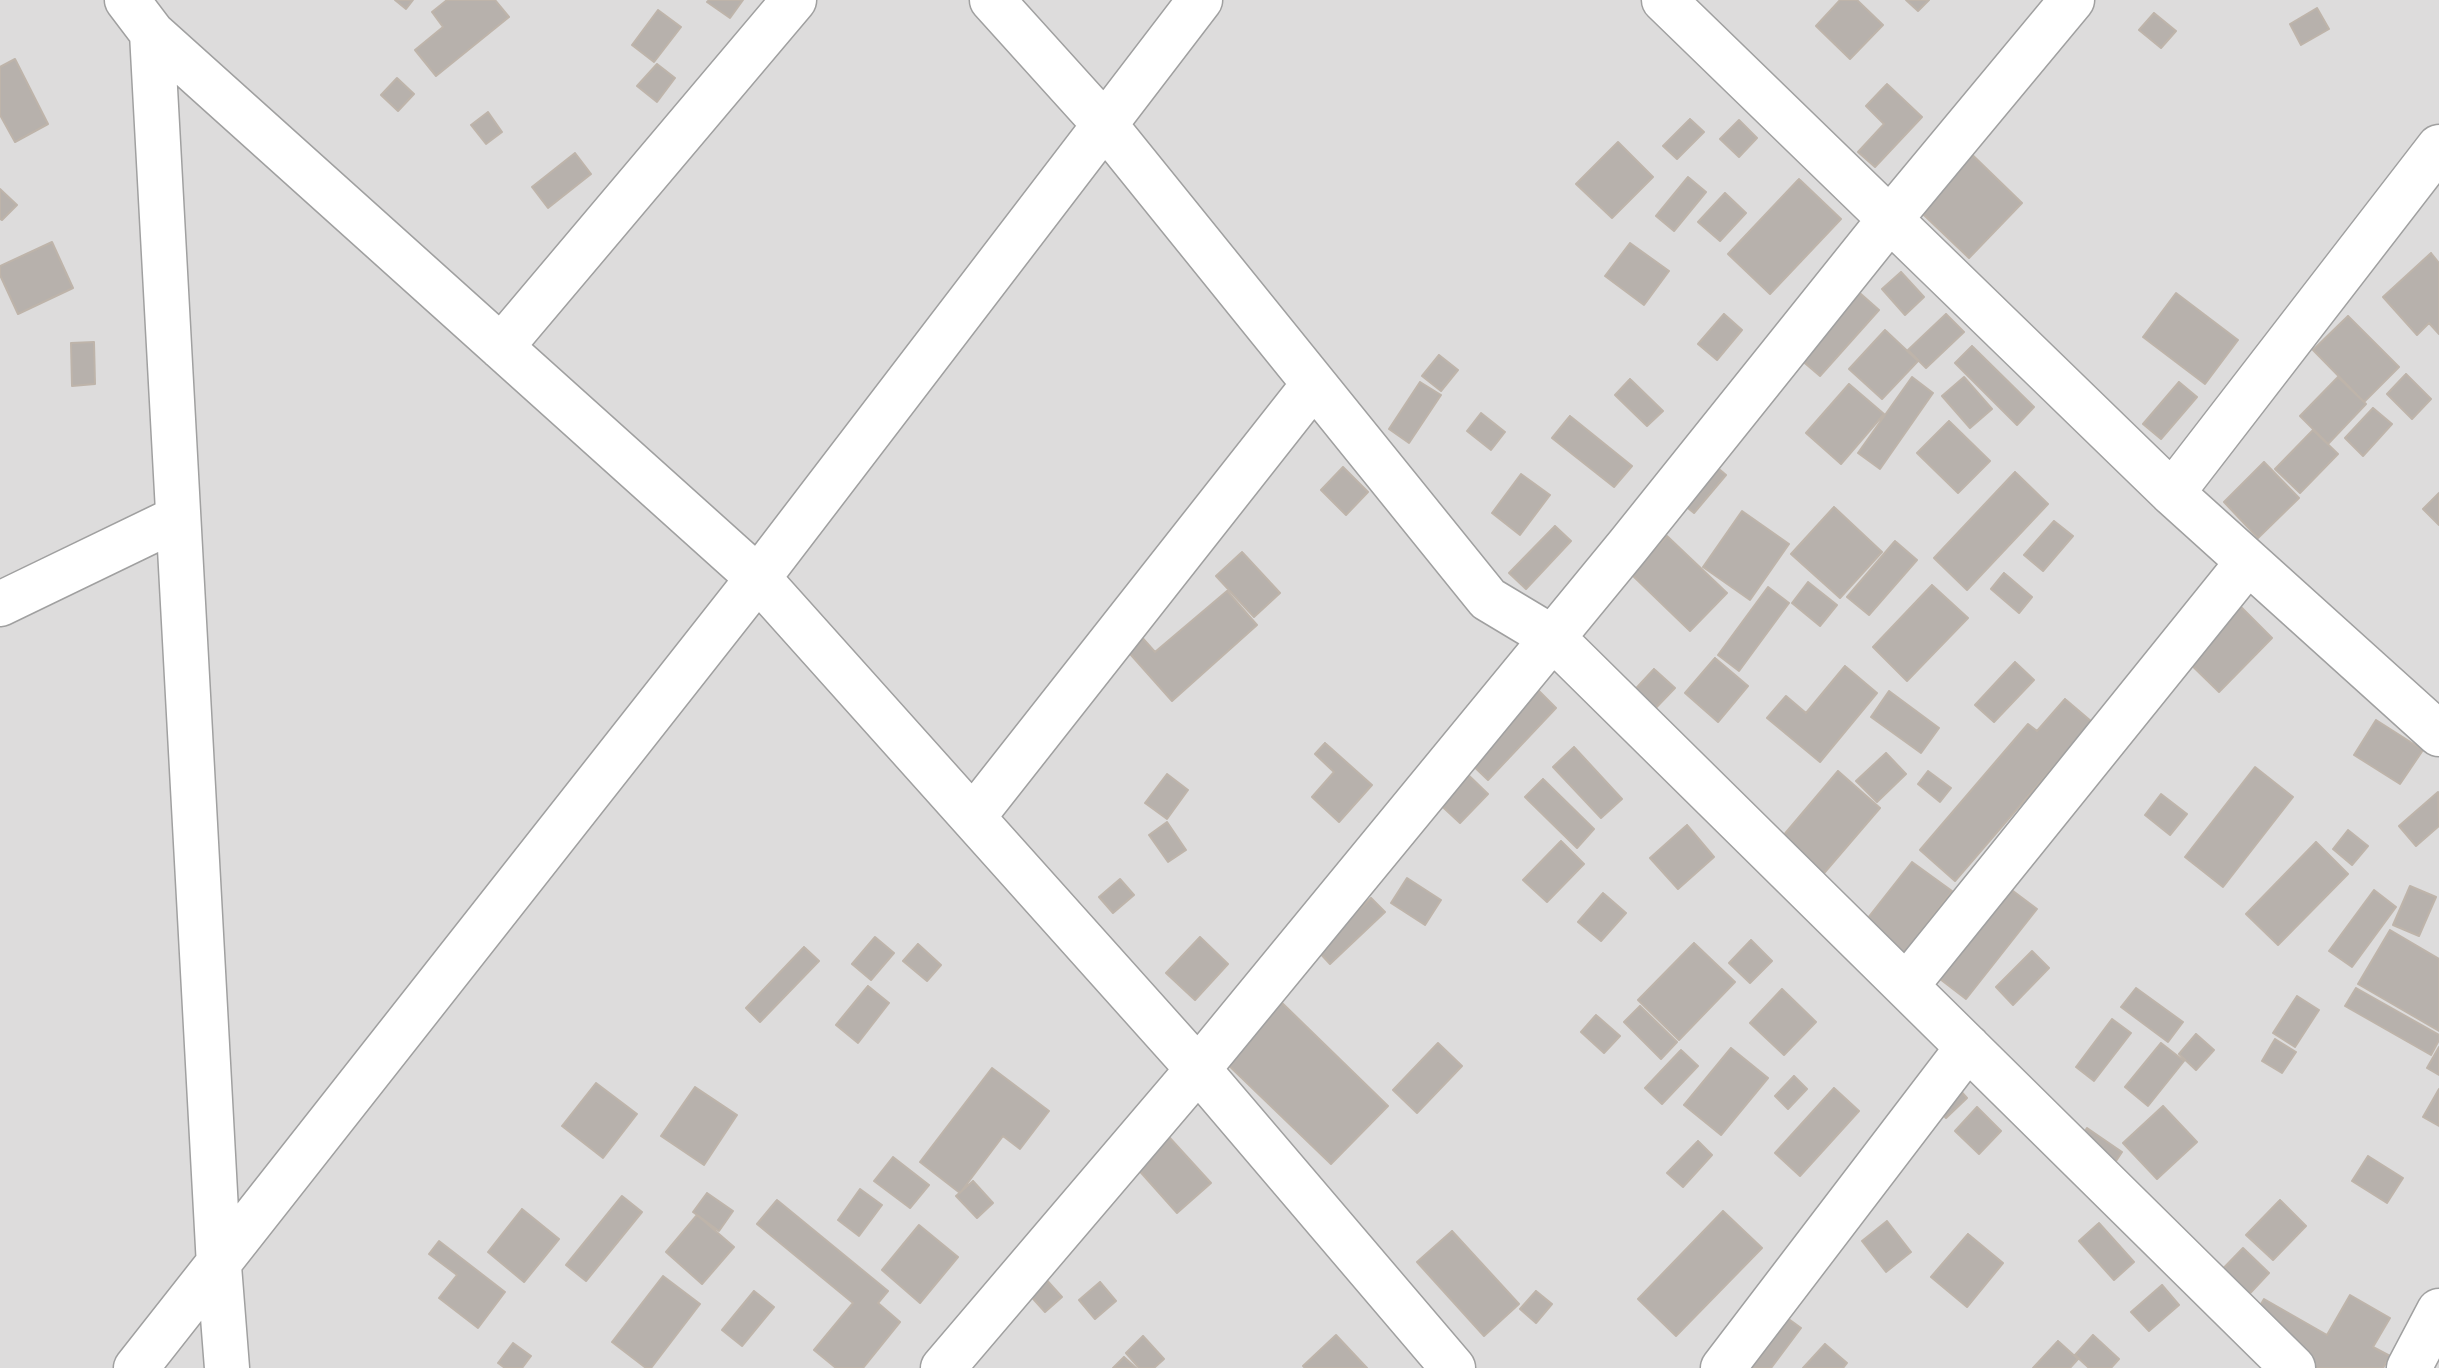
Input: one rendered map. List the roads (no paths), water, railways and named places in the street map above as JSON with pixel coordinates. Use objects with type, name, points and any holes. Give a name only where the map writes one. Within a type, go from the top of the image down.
[{"type":"street","points":[[501,347],[794,0]]},
{"type":"street","points":[[992,0],[1105,125],[1488,599],[1553,638],[2293,1368]]},
{"type":"street","points":[[136,1368],[758,578],[1200,0]]},
{"type":"street","points":[[1664,0],[2172,493],[2439,734]]},
{"type":"street","points":[[943,1368],[1198,1069],[2072,0]]},
{"type":"street","points":[[140,17],[758,578],[1198,1069],[1453,1368]]},
{"type":"street","points":[[140,17],[178,518],[227,1368]]},
{"type":"street","points":[[2172,493],[2439,147]]},
{"type":"street","points":[[973,817],[1314,384]]},
{"type":"street","points":[[0,604],[178,518]]},
{"type":"street","points":[[1906,986],[2248,562]]},
{"type":"street","points":[[1723,1368],[1968,1047]]},
{"type":"street","points":[[2409,1368],[2439,1311]]}]
